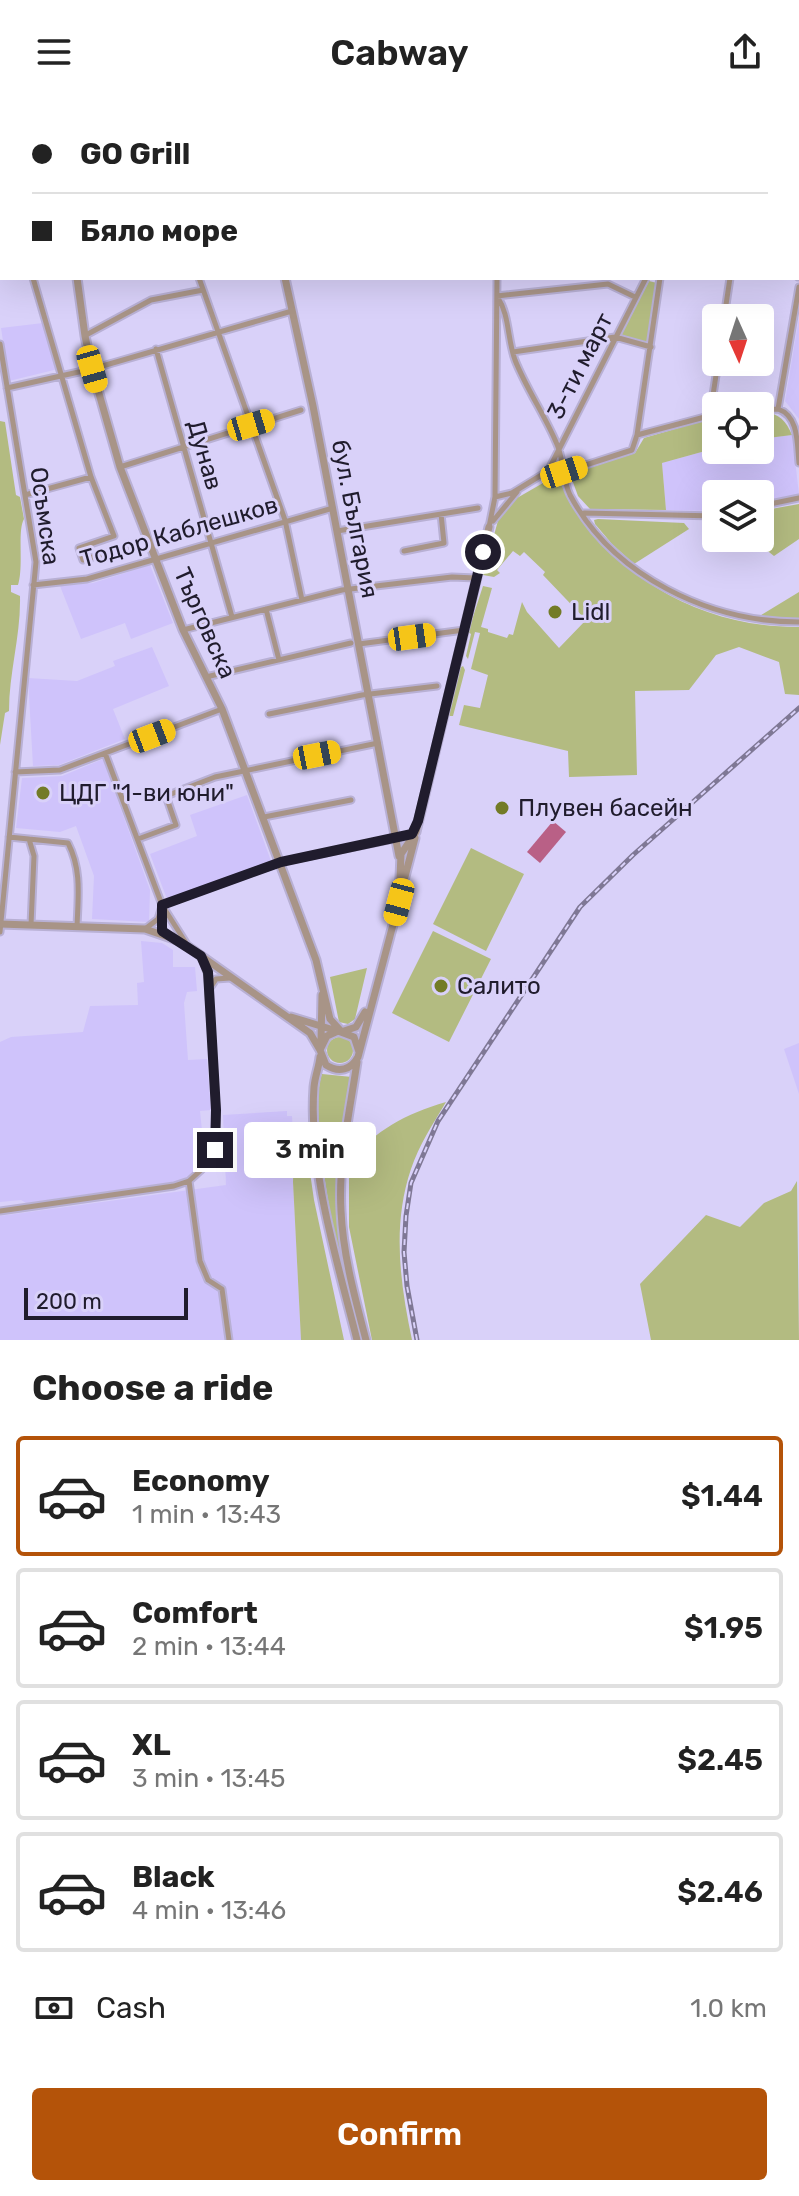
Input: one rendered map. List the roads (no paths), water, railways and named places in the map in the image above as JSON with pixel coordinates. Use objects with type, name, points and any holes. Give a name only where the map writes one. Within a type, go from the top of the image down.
[{"type":"street","points":[[54,104],[96,104]]},
{"type":"street","points":[[34,280],[91,477],[114,536],[79,548],[83,560],[126,547]]},
{"type":"street","name":"Търговска","points":[[77,280],[92,369],[120,467],[183,630],[222,709],[321,977]]},
{"type":"street","points":[[200,280],[285,520],[302,600]]},
{"type":"street","name":"бул. България","points":[[285,280],[333,508],[355,644],[369,694],[397,838],[399,902]]},
{"type":"street","points":[[366,1340],[349,1269],[341,1209],[343,1154],[359,1055],[399,902],[495,497],[497,280]]},
{"type":"street","name":"3-ти март","points":[[548,471],[645,280]]},
{"type":"street","points":[[564,472],[632,450],[637,435],[660,280]]},
{"type":"street","points":[[726,304],[730,280]]},
{"type":"street","points":[[497,296],[607,281],[635,297]]},
{"type":"street","points":[[778,409],[799,287]]},
{"type":"street","points":[[85,336],[151,300],[203,290]]},
{"type":"street","points":[[497,296],[504,306],[513,352],[559,449],[569,493],[608,545],[641,575],[707,606],[751,618],[799,622]]},
{"type":"street","points":[[7,388],[92,369],[292,311]]},
{"type":"street","points":[[513,352],[615,337],[651,347]]},
{"type":"street","name":"Осъмска","points":[[0,344],[36,562],[0,927]]},
{"type":"street","name":"Дунав","points":[[156,349],[232,617]]},
{"type":"street","points":[[774,409],[785,411],[792,420],[799,463]]},
{"type":"street","points":[[120,467],[301,410]]},
{"type":"street","points":[[637,435],[702,418]]},
{"type":"street","name":"3-ти март","points":[[521,489],[562,463]]},
{"type":"street","points":[[25,495],[91,477]]},
{"type":"street","points":[[495,497],[521,489]]},
{"type":"street","points":[[489,527],[504,505],[521,489]]},
{"type":"street","points":[[774,503],[799,498]]},
{"type":"street","name":"Тодор Каблешков","points":[[33,585],[87,579],[333,508]]},
{"type":"street","points":[[337,531],[478,508]]},
{"type":"street","points":[[583,513],[702,516]]},
{"type":"street","points":[[404,551],[444,543],[441,514]]},
{"type":"street","points":[[183,630],[348,589],[452,577],[476,578]]},
{"type":"street","points":[[266,609],[279,660]]},
{"type":"street","points":[[205,677],[355,644],[464,630]]},
{"type":"street","points":[[269,714],[369,694],[437,686]]},
{"type":"street","points":[[15,772],[60,770],[222,709]]},
{"type":"street","points":[[138,839],[176,825],[166,796],[215,777],[379,743]]},
{"type":"street","points":[[105,753],[162,905],[193,950]]},
{"type":"street","points":[[264,817],[351,800]]},
{"type":"street","points":[[162,905],[281,862],[412,834],[418,821]]},
{"type":"street","points":[[400,862],[403,848],[416,832]]},
{"type":"street","points":[[9,837],[68,843],[77,860],[77,927]]},
{"type":"street","points":[[29,839],[34,856],[31,925]]},
{"type":"street","points":[[145,929],[153,925],[162,905]]},
{"type":"street","points":[[160,914],[164,934]]},
{"type":"street","points":[[164,934],[170,925],[169,918]]},
{"type":"street","points":[[0,927],[31,925],[145,929],[164,934],[193,950],[310,1033],[326,1065],[337,1070],[349,1068],[359,1055]]},
{"type":"street","points":[[0,1211],[174,1186],[189,1181],[211,1160],[215,1150],[216,1110],[210,986],[201,956]]},
{"type":"street","points":[[208,976],[215,967]]},
{"type":"street","points":[[210,986],[215,967]]},
{"type":"street","points":[[321,977],[322,1026],[314,1085],[315,1139],[329,1225],[357,1340]]},
{"type":"street","points":[[321,977],[330,1019],[341,1031]]},
{"type":"street","points":[[210,986],[216,979],[232,978]]},
{"type":"street","points":[[320,1050],[327,1036],[352,1030],[360,1023],[375,988]]},
{"type":"street","points":[[300,1020],[316,1017],[323,1001]]},
{"type":"street","points":[[285,1015],[354,1037],[359,1055]]},
{"type":"street","points":[[189,1181],[200,1261],[208,1280],[222,1289],[229,1340]]},
{"type":"railway","points":[[417,1340],[407,1286],[404,1252],[406,1216],[411,1183],[438,1121],[580,907],[633,855],[799,708]]},
{"type":"place","name":"Lidl","points":[[555,612]]},
{"type":"place","name":"ЦДГ \"1-ви юни\"","points":[[43,793]]},
{"type":"place","name":"Плувен басейн","points":[[502,808]]},
{"type":"place","name":"Салито","points":[[441,986]]}]
